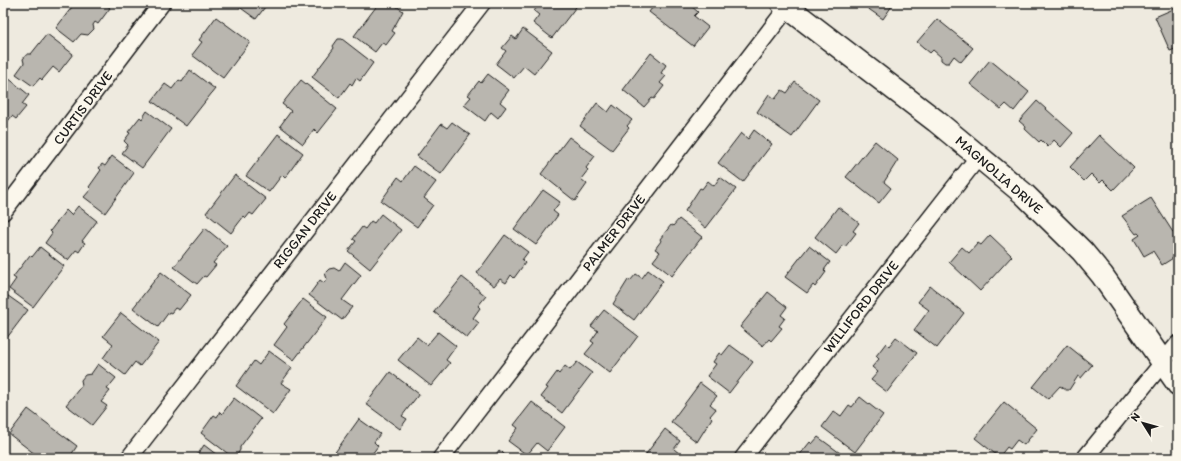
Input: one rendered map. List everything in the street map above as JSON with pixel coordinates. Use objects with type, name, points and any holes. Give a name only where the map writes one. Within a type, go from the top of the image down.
[{"type":"street","name":"CURTIS DRIVE","points":[[3,212],[162,3]]},
{"type":"street","name":"RIGGAN DRIVE","points":[[129,458],[482,3]]},
{"type":"street","name":"MAGNOLIA DRIVE","points":[[787,5],[979,156],[1024,194],[1082,251],[1126,306],[1178,384]]},
{"type":"street","name":"PALMER DRIVE","points":[[441,458],[787,5]]},
{"type":"street","name":"WILLIFORD DRIVE","points":[[743,458],[979,156]]},
{"type":"street","points":[[1085,458],[1178,344]]},
{"type":"building","points":[[75,3],[104,3],[110,8],[98,24],[95,22],[93,25],[94,29],[88,35],[81,34],[74,42],[56,28]]},
{"type":"building","points":[[234,3],[268,3],[256,19]]},
{"type":"building","points":[[379,3],[392,3],[403,11],[392,31],[395,33],[386,45],[382,43],[375,52],[354,36]]},
{"type":"building","points":[[540,3],[579,3],[552,38],[533,23],[539,15],[534,11]]},
{"type":"building","points":[[656,3],[691,3],[690,5],[698,12],[694,16],[708,27],[693,46],[649,12]]},
{"type":"building","points":[[860,3],[894,3],[883,19]]},
{"type":"building","points":[[1178,7],[1178,48],[1170,51],[1155,17]]},
{"type":"building","points":[[216,17],[250,42],[223,78],[192,55],[202,42],[199,40]]},
{"type":"building","points":[[937,19],[973,48],[961,62],[954,56],[949,63],[945,63],[933,50],[930,53],[917,42]]},
{"type":"building","points":[[523,29],[552,51],[534,74],[524,66],[514,78],[496,64],[506,51],[502,48],[512,36],[516,39]]},
{"type":"building","points":[[47,34],[73,54],[59,72],[53,67],[42,80],[40,78],[33,86],[16,74],[24,63],[23,59],[27,54],[31,54]]},
{"type":"building","points":[[338,39],[342,39],[373,63],[360,81],[356,78],[352,85],[350,83],[339,98],[312,77],[334,48],[333,46]]},
{"type":"building","points":[[651,53],[666,65],[661,73],[666,76],[660,83],[664,86],[654,99],[652,98],[644,107],[623,90]]},
{"type":"building","points":[[990,60],[1029,92],[1014,111],[1006,104],[1001,109],[970,84]]},
{"type":"building","points":[[190,70],[215,89],[186,126],[152,101],[165,84],[172,89],[179,80],[182,82]]},
{"type":"building","points":[[488,74],[509,90],[500,102],[506,107],[498,118],[491,112],[485,121],[464,105],[471,97],[468,95],[479,81],[481,83]]},
{"type":"building","points":[[7,77],[29,95],[22,104],[26,107],[16,119],[12,116],[4,126],[3,82]]},
{"type":"building","points":[[301,80],[337,109],[318,133],[314,129],[303,144],[280,126],[291,111],[282,104]]},
{"type":"building","points":[[795,82],[819,100],[792,137],[757,112],[769,94],[775,99],[782,90],[787,93]]},
{"type":"building","points":[[1037,101],[1073,133],[1061,147],[1054,140],[1048,147],[1041,140],[1039,142],[1019,121]]},
{"type":"building","points":[[597,103],[608,112],[613,105],[632,120],[627,126],[629,128],[612,150],[580,126]]},
{"type":"building","points":[[147,111],[171,129],[142,168],[122,153],[128,145],[124,141],[130,133],[128,132],[140,117],[142,119]]},
{"type":"building","points":[[452,122],[470,135],[441,174],[417,156],[441,124],[447,128]]},
{"type":"building","points":[[754,130],[772,144],[743,182],[718,163],[741,133],[748,139]]},
{"type":"building","points":[[278,134],[303,153],[285,178],[282,175],[269,192],[246,176]]},
{"type":"building","points":[[1099,135],[1134,168],[1113,190],[1103,180],[1100,183],[1091,174],[1084,181],[1070,167]]},
{"type":"building","points":[[569,137],[595,156],[586,168],[588,170],[581,179],[587,184],[575,201],[541,174]]},
{"type":"building","points":[[875,141],[898,160],[884,182],[891,188],[879,203],[846,177]]},
{"type":"building","points":[[112,156],[134,173],[105,213],[84,197],[91,189],[89,187],[101,170],[99,168],[102,164],[105,166]]},
{"type":"building","points":[[414,166],[436,182],[424,198],[433,205],[417,227],[381,201],[398,177],[403,181]]},
{"type":"building","points":[[235,175],[266,199],[253,215],[250,213],[246,218],[244,216],[231,233],[206,213]]},
{"type":"building","points":[[720,177],[736,189],[706,228],[685,211],[700,188],[702,189],[708,181],[714,186]]},
{"type":"building","points":[[543,190],[560,202],[553,211],[558,215],[536,245],[514,229]]},
{"type":"building","points":[[1151,198],[1178,240],[1178,255],[1162,265],[1153,251],[1144,256],[1134,239],[1140,235],[1138,233],[1136,234],[1122,216]]},
{"type":"building","points":[[78,206],[97,221],[82,241],[85,243],[79,252],[76,250],[68,260],[45,243],[52,233],[50,231],[66,210],[71,215]]},
{"type":"building","points":[[838,207],[859,223],[853,231],[856,233],[845,247],[843,245],[836,254],[815,237]]},
{"type":"building","points":[[381,214],[401,230],[370,269],[348,251],[356,241],[353,239],[362,227],[365,229],[371,221],[374,223]]},
{"type":"building","points":[[679,219],[702,237],[672,276],[653,261],[660,252],[655,249],[661,241],[660,239],[671,225],[673,226]]},
{"type":"building","points":[[205,228],[227,246],[213,263],[216,265],[206,277],[204,276],[197,284],[174,267]]},
{"type":"building","points":[[505,235],[528,252],[522,260],[525,263],[514,278],[511,275],[506,283],[500,279],[494,286],[477,273]]},
{"type":"building","points":[[990,235],[1012,256],[980,291],[949,262],[962,247],[969,253],[978,243],[981,245]]},
{"type":"building","points":[[809,246],[830,262],[824,270],[826,272],[815,287],[813,285],[807,293],[785,277]]},
{"type":"building","points":[[40,247],[64,266],[33,307],[9,289],[16,279],[13,277],[30,255],[32,257]]},
{"type":"building","points":[[345,262],[361,275],[342,300],[352,307],[342,320],[309,295],[320,280],[324,283],[327,279],[325,273],[329,269],[334,268],[339,271]]},
{"type":"building","points":[[648,270],[663,281],[634,320],[613,304],[628,280],[630,281],[636,274],[642,278]]},
{"type":"building","points":[[161,272],[191,295],[179,310],[175,308],[171,313],[169,312],[158,327],[133,308]]},
{"type":"building","points":[[462,277],[486,296],[478,306],[480,308],[473,318],[479,323],[467,338],[434,312]]},
{"type":"building","points":[[930,286],[964,313],[937,348],[914,330],[929,310],[918,302]]},
{"type":"building","points":[[768,292],[787,307],[781,315],[785,318],[779,326],[782,328],[771,341],[769,339],[763,346],[740,327]]},
{"type":"building","points":[[4,293],[28,310],[3,343],[3,294]]},
{"type":"building","points":[[303,299],[327,317],[294,360],[274,345],[287,327],[284,324]]},
{"type":"building","points":[[604,310],[638,336],[610,373],[585,354],[594,343],[591,341],[598,331],[591,326]]},
{"type":"building","points":[[121,313],[159,342],[140,366],[135,362],[125,375],[103,358],[113,344],[103,336]]},
{"type":"building","points":[[438,332],[456,346],[446,360],[450,363],[431,386],[398,360],[417,337],[427,345]]},
{"type":"building","points":[[896,337],[917,353],[887,392],[871,380],[878,372],[872,367],[879,359],[876,356],[886,343],[889,346]]},
{"type":"building","points":[[730,345],[753,362],[729,393],[707,376],[716,364],[713,362],[719,353],[722,355]]},
{"type":"building","points":[[1067,345],[1092,365],[1081,378],[1078,376],[1069,390],[1066,390],[1060,386],[1048,399],[1033,387]]},
{"type":"building","points":[[269,351],[292,368],[281,383],[291,389],[273,414],[236,386],[254,361],[259,365]]},
{"type":"building","points":[[577,362],[592,373],[562,413],[541,397],[557,372],[559,374],[565,366],[570,370]]},
{"type":"building","points":[[98,364],[116,378],[107,389],[110,391],[101,402],[107,406],[92,425],[66,405],[82,385],[81,380],[85,375],[91,374]]},
{"type":"building","points":[[390,372],[419,394],[402,416],[407,419],[400,429],[366,404]]},
{"type":"building","points":[[700,383],[717,396],[710,404],[716,409],[710,416],[712,418],[697,442],[671,422]]},
{"type":"building","points":[[860,397],[883,415],[855,452],[822,427],[834,411],[841,416],[849,405],[852,407]]},
{"type":"building","points":[[234,398],[261,419],[240,447],[236,457],[231,456],[201,433],[214,415],[217,417],[220,412],[222,414]]},
{"type":"building","points":[[532,402],[565,427],[547,451],[537,443],[527,455],[508,441],[518,428],[514,425]]},
{"type":"building","points":[[1004,402],[1037,429],[1024,445],[1017,440],[1010,449],[1007,447],[999,457],[975,438]]},
{"type":"building","points":[[28,409],[77,446],[69,458],[40,458],[9,434]]},
{"type":"building","points":[[359,419],[380,434],[374,442],[378,446],[372,454],[374,456],[373,458],[331,458]]},
{"type":"building","points":[[665,429],[680,441],[674,449],[680,454],[677,458],[643,458]]},
{"type":"building","points":[[818,437],[840,453],[836,458],[798,457],[810,442],[812,444]]},
{"type":"building","points":[[204,445],[221,458],[191,458],[194,455],[196,457]]},
{"type":"building","points":[[499,450],[509,458],[490,458],[492,456],[494,457]]}]
